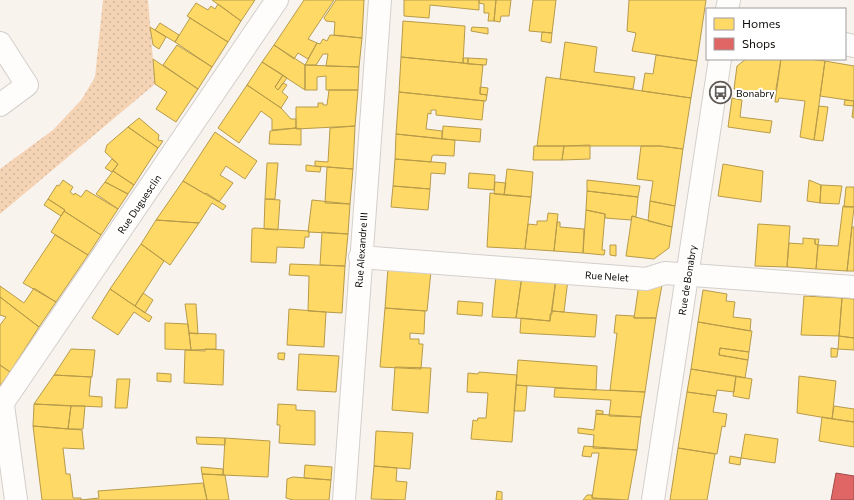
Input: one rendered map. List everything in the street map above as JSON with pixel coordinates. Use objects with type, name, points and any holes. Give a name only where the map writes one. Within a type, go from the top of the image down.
[{"type":"street","name":"Rue Duguesclin","points":[[1,406],[277,0]]},
{"type":"street","name":"Rue Alexandre III","points":[[344,500],[360,257],[380,0]]},
{"type":"street","points":[[0,43],[28,85],[0,105]]},
{"type":"street","name":"Rue de Bonabry","points":[[653,500],[720,60]]},
{"type":"street","name":"Rue Nelet","points":[[360,257],[646,279],[665,273],[854,287]]},
{"type":"street","points":[[1,406],[16,500]]},
{"type":"shaded area","points":[[103,0],[148,0],[155,84],[0,214],[0,169],[53,130],[82,99],[95,77]]},
{"type":"building: Homes","points":[[212,0],[255,0],[241,21]]},
{"type":"building: Homes","points":[[304,0],[334,0],[308,39],[317,43],[308,59],[298,53],[294,59],[274,45]]},
{"type":"building: Homes","points":[[336,0],[364,0],[362,38],[334,35],[335,22],[326,21],[324,18]]},
{"type":"building: Homes","points":[[404,0],[479,0],[479,10],[430,5],[429,18],[404,16]]},
{"type":"building: Homes","points":[[479,0],[496,0],[494,21],[488,21],[489,13],[484,13],[484,4],[479,3]]},
{"type":"building: Homes","points":[[496,0],[511,0],[509,16],[501,16],[500,22],[494,21]]},
{"type":"building: Homes","points":[[533,0],[556,0],[552,33],[529,31]]},
{"type":"building: Homes","points":[[629,0],[706,0],[697,61],[632,51],[636,33],[627,31]]},
{"type":"building: Homes","points":[[196,3],[208,10],[211,6],[215,9],[218,4],[241,21],[228,42],[187,16]]},
{"type":"building: Homes","points":[[190,18],[228,42],[212,67],[175,42]]},
{"type":"building: Homes","points":[[403,21],[465,26],[463,63],[401,57]]},
{"type":"building: Homes","points":[[160,23],[179,35],[175,42],[155,30]]},
{"type":"building: Homes","points":[[150,27],[166,37],[159,49],[153,45]]},
{"type":"building: Homes","points":[[472,27],[488,28],[488,34],[471,31]]},
{"type":"building: Homes","points":[[542,32],[552,33],[551,43],[541,41]]},
{"type":"building: Homes","points":[[330,35],[362,38],[359,67],[326,66],[328,54],[323,54],[316,65],[305,65],[317,43],[320,44],[323,39],[327,41]]},
{"type":"building: Homes","points":[[565,42],[597,47],[594,72],[635,77],[633,89],[560,79]]},
{"type":"building: Homes","points":[[177,45],[212,67],[198,89],[163,65]]},
{"type":"building: Homes","points":[[274,45],[305,65],[305,90],[262,62]]},
{"type":"building: Homes","points":[[656,55],[697,61],[691,98],[642,91],[645,73],[653,74]]},
{"type":"building: Homes","points":[[401,57],[483,65],[480,94],[487,95],[486,101],[399,92]]},
{"type":"building: Homes","points":[[463,58],[468,58],[468,64],[463,63]]},
{"type":"building: Homes","points":[[468,58],[487,59],[486,65],[468,64]]},
{"type":"building: Homes","points":[[153,59],[198,89],[176,122],[156,109],[167,92],[155,84]]},
{"type":"building: Homes","points":[[745,60],[781,60],[775,95],[734,89],[737,66]]},
{"type":"building: Homes","points":[[781,60],[825,61],[814,140],[800,137],[805,101],[779,98],[778,102],[775,102]]},
{"type":"building: Homes","points":[[825,61],[854,66],[854,101],[820,96]]},
{"type":"building: Homes","points":[[262,62],[283,75],[275,87],[278,90],[283,83],[287,85],[282,92],[288,97],[281,108],[247,85]]},
{"type":"building: Homes","points":[[305,65],[359,67],[358,90],[326,90],[326,76],[317,77],[317,90],[305,90]]},
{"type":"building: Homes","points":[[283,75],[287,78],[278,90],[275,87]]},
{"type":"building: Homes","points":[[546,77],[691,98],[683,149],[660,146],[537,146]]},
{"type":"building: Homes","points":[[247,85],[281,108],[291,119],[296,119],[296,128],[272,130],[272,119],[261,111],[239,143],[218,128]]},
{"type":"building: Homes","points":[[480,87],[488,88],[487,95],[480,94]]},
{"type":"building: Homes","points":[[329,90],[358,90],[355,126],[296,129],[296,107],[318,107],[318,103],[327,105]]},
{"type":"building: Homes","points":[[399,92],[484,101],[482,120],[436,115],[436,110],[431,110],[431,114],[428,113],[426,129],[442,131],[442,139],[396,134]]},
{"type":"building: Homes","points":[[732,98],[742,100],[740,117],[772,121],[770,133],[728,127]]},
{"type":"building: Homes","points":[[845,100],[854,101],[853,106],[844,105]]},
{"type":"building: Homes","points":[[854,101],[854,118],[852,117]]},
{"type":"building: Homes","points":[[819,106],[828,107],[823,141],[814,140]]},
{"type":"building: Homes","points":[[139,118],[159,135],[158,140],[163,141],[158,148],[128,127]]},
{"type":"building: Homes","points":[[355,126],[353,169],[315,166],[315,161],[328,162],[330,128]]},
{"type":"building: Homes","points":[[443,126],[481,129],[480,142],[442,139]]},
{"type":"building: Homes","points":[[128,127],[158,148],[134,185],[113,171],[118,164],[105,152],[107,145]]},
{"type":"building: Homes","points":[[296,128],[301,129],[301,145],[269,144],[270,131]]},
{"type":"building: Homes","points":[[215,132],[257,161],[245,179],[226,166],[220,175],[233,183],[219,202],[183,181]]},
{"type":"building: Homes","points":[[396,134],[455,140],[454,156],[434,155],[432,156],[431,162],[395,159]]},
{"type":"building: Homes","points":[[590,145],[590,159],[562,160],[564,146]]},
{"type":"building: Homes","points":[[534,146],[564,146],[562,160],[533,160]]},
{"type":"building: Homes","points":[[641,146],[660,146],[683,149],[675,206],[650,201],[653,181],[637,179]]},
{"type":"building: Homes","points":[[112,159],[118,164],[112,172],[105,168]]},
{"type":"building: Homes","points":[[395,159],[446,163],[445,174],[431,173],[430,189],[393,186]]},
{"type":"building: Homes","points":[[267,163],[278,163],[275,199],[265,199]]},
{"type":"building: Homes","points":[[723,164],[763,171],[761,202],[718,196]]},
{"type":"building: Homes","points":[[306,165],[321,167],[320,172],[306,171]]},
{"type":"building: Homes","points":[[327,167],[353,169],[350,204],[325,203]]},
{"type":"building: Homes","points":[[507,169],[533,172],[531,197],[504,195]]},
{"type":"building: Homes","points":[[113,171],[134,185],[128,194],[105,182]]},
{"type":"building: Homes","points":[[469,173],[495,175],[494,190],[468,188]]},
{"type":"building: Homes","points":[[63,180],[73,187],[70,192],[74,195],[75,193],[81,197],[86,190],[118,209],[101,235],[48,199],[57,185],[59,186]]},
{"type":"building: Homes","points":[[587,180],[640,186],[638,197],[587,191]]},
{"type":"building: Homes","points":[[809,180],[821,185],[820,203],[807,201]]},
{"type":"building: Homes","points":[[183,181],[226,206],[223,210],[212,203],[199,223],[156,220]]},
{"type":"building: Homes","points":[[105,182],[128,194],[118,209],[96,194]]},
{"type":"building: Homes","points":[[495,182],[506,183],[504,195],[494,194]]},
{"type":"building: Homes","points":[[821,185],[842,186],[839,204],[820,203]]},
{"type":"building: Homes","points":[[393,186],[430,189],[428,210],[391,207]]},
{"type":"building: Homes","points":[[846,187],[854,187],[854,207],[844,207]]},
{"type":"building: Homes","points":[[587,191],[638,197],[636,217],[632,216],[631,220],[605,218],[605,214],[586,210]]},
{"type":"building: Homes","points":[[490,193],[531,197],[525,249],[487,247]]},
{"type":"building: Homes","points":[[48,199],[65,210],[61,216],[44,205]]},
{"type":"building: Homes","points":[[265,199],[280,200],[278,230],[264,229]]},
{"type":"building: Homes","points":[[312,200],[350,204],[348,234],[308,232]]},
{"type":"building: Homes","points":[[650,201],[675,206],[672,227],[648,221]]},
{"type":"building: Homes","points":[[843,206],[854,207],[847,271],[816,269],[818,245],[838,246]]},
{"type":"building: Homes","points":[[586,210],[605,214],[602,250],[605,250],[604,255],[583,253]]},
{"type":"building: Homes","points":[[64,211],[101,235],[88,255],[51,232]]},
{"type":"building: Homes","points":[[548,213],[558,214],[554,251],[525,249],[528,224],[537,225],[537,221],[547,221]]},
{"type":"building: Homes","points":[[632,216],[672,227],[669,248],[654,259],[626,256]]},
{"type":"building: Homes","points":[[156,220],[199,223],[170,265],[141,244]]},
{"type":"building: Homes","points":[[557,222],[560,222],[560,227],[584,229],[583,253],[554,251]]},
{"type":"building: Homes","points":[[758,224],[790,226],[787,267],[755,266]]},
{"type":"building: Homes","points":[[852,227],[854,227],[854,271],[847,271]]},
{"type":"building: Homes","points":[[252,229],[309,231],[309,237],[305,237],[304,248],[277,247],[276,263],[251,262]]},
{"type":"building: Homes","points":[[322,232],[348,234],[345,266],[320,265]]},
{"type":"building: Homes","points":[[55,235],[88,255],[56,302],[23,283]]},
{"type":"building: Homes","points":[[803,238],[815,239],[815,244],[818,245],[816,269],[787,267],[789,243],[803,244]]},
{"type":"building: Homes","points":[[815,239],[819,239],[818,245],[815,244]]},
{"type":"building: Homes","points":[[141,244],[164,261],[135,306],[110,289]]},
{"type":"building: Homes","points":[[610,245],[616,245],[616,256],[610,255]]},
{"type":"building: Homes","points":[[290,264],[345,266],[342,313],[308,311],[309,276],[289,275]]},
{"type":"building: Homes","points":[[388,268],[431,271],[427,311],[385,308]]},
{"type":"building: Homes","points":[[496,275],[522,276],[516,318],[492,317]]},
{"type":"building: Homes","points":[[522,276],[556,279],[550,321],[516,318]]},
{"type":"building: Homes","points":[[556,279],[568,279],[564,312],[552,311]]},
{"type":"building: Homes","points":[[639,284],[662,285],[656,318],[634,318]]},
{"type":"building: Homes","points":[[0,286],[24,303],[34,288],[56,302],[39,327],[0,297]]},
{"type":"building: Homes","points":[[110,289],[152,317],[149,322],[134,312],[118,335],[92,318]]},
{"type":"building: Homes","points":[[703,290],[727,294],[726,301],[735,302],[733,317],[751,319],[750,331],[698,322]]},
{"type":"building: Homes","points":[[143,293],[153,300],[145,313],[135,306]]},
{"type":"building: Homes","points":[[804,296],[842,298],[839,336],[801,335]]},
{"type":"building: Homes","points":[[0,297],[39,327],[10,372],[0,365],[0,325],[6,317],[0,315]]},
{"type":"building: Homes","points":[[842,298],[854,299],[854,338],[839,336]]},
{"type":"building: Homes","points":[[458,301],[483,303],[482,316],[457,314]]},
{"type":"building: Homes","points":[[185,304],[196,304],[198,334],[189,333]]},
{"type":"building: Homes","points":[[385,308],[425,311],[424,334],[410,333],[410,339],[419,339],[419,344],[423,344],[421,369],[380,367]]},
{"type":"building: Homes","points":[[289,309],[326,312],[324,347],[287,345]]},
{"type":"building: Homes","points":[[552,311],[597,315],[595,337],[520,333],[521,318],[550,321],[550,314],[552,314]]},
{"type":"building: Homes","points":[[616,315],[634,316],[634,318],[656,318],[645,392],[610,390],[617,333],[614,333]]},
{"type":"building: Homes","points":[[698,322],[752,331],[749,352],[720,348],[719,355],[748,360],[745,378],[691,369]]},
{"type":"building: Homes","points":[[165,323],[188,324],[191,350],[165,349]]},
{"type":"building: Homes","points":[[189,333],[216,334],[216,349],[191,350]]},
{"type":"building: Homes","points":[[839,336],[854,338],[854,350],[838,349]]},
{"type":"building: Homes","points":[[720,348],[749,352],[748,360],[719,355]]},
{"type":"building: Homes","points":[[831,348],[838,349],[837,357],[831,357]]},
{"type":"building: Homes","points":[[71,349],[95,350],[92,377],[54,375]]},
{"type":"building: Homes","points":[[205,349],[224,350],[223,385],[184,383],[185,350],[205,351]]},
{"type":"building: Homes","points":[[278,353],[285,353],[284,360],[278,359]]},
{"type":"building: Homes","points":[[299,354],[339,356],[336,392],[297,390]]},
{"type":"building: Homes","points":[[518,360],[597,366],[596,390],[516,385]]},
{"type":"building: Homes","points":[[0,365],[10,372],[0,386]]},
{"type":"building: Homes","points":[[395,367],[431,368],[428,413],[392,410]]},
{"type":"building: Homes","points":[[691,369],[736,376],[734,392],[717,390],[716,396],[687,392]]},
{"type":"building: Homes","points":[[479,372],[517,375],[512,442],[471,439],[473,420],[477,421],[478,418],[486,418],[488,393],[467,392],[468,373],[478,374]]},
{"type":"building: Homes","points":[[157,373],[171,374],[171,382],[157,381]]},
{"type":"building: Homes","points":[[54,375],[91,377],[89,396],[102,397],[102,407],[34,404]]},
{"type":"building: Homes","points":[[736,376],[752,379],[749,399],[733,396]]},
{"type":"building: Homes","points":[[799,376],[836,381],[832,419],[797,413]]},
{"type":"building: Homes","points":[[117,379],[130,379],[127,408],[115,408]]},
{"type":"building: Homes","points":[[516,385],[527,386],[525,411],[514,411]]},
{"type":"building: Homes","points":[[555,388],[645,392],[641,417],[609,416],[611,400],[554,397]]},
{"type":"building: Homes","points":[[687,392],[716,396],[713,412],[727,414],[725,427],[722,426],[717,454],[678,448]]},
{"type":"building: Homes","points":[[34,404],[71,406],[68,429],[33,426]]},
{"type":"building: Homes","points":[[278,404],[296,405],[296,410],[315,411],[315,445],[279,443],[280,425],[277,425]]},
{"type":"building: Homes","points":[[71,406],[85,406],[83,429],[68,429]]},
{"type":"building: Homes","points":[[834,406],[854,409],[854,422],[832,419]]},
{"type":"building: Homes","points":[[596,410],[603,411],[603,414],[596,414]]},
{"type":"building: Homes","points":[[596,414],[641,417],[637,450],[593,448],[594,435],[578,433],[578,428],[594,430]]},
{"type":"building: Homes","points":[[822,417],[854,422],[854,447],[819,441]]},
{"type":"building: Homes","points":[[33,426],[82,430],[84,449],[63,448],[66,474],[70,474],[73,498],[81,498],[81,500],[42,500]]},
{"type":"building: Homes","points":[[376,431],[413,433],[410,469],[374,466]]},
{"type":"building: Homes","points":[[745,434],[778,439],[775,463],[741,458]]},
{"type":"building: Homes","points":[[196,437],[225,438],[225,445],[197,444]]},
{"type":"building: Homes","points":[[225,438],[270,441],[268,477],[223,475]]},
{"type":"building: Homes","points":[[584,446],[637,450],[628,500],[592,498],[599,453],[592,453],[591,457],[582,456]]},
{"type":"building: Homes","points":[[678,448],[715,454],[707,500],[670,500]]},
{"type":"building: Homes","points":[[730,456],[741,458],[740,465],[729,463]]},
{"type":"building: Homes","points":[[305,465],[332,467],[331,480],[304,478]]},
{"type":"building: Homes","points":[[374,466],[397,468],[396,481],[407,482],[405,500],[371,499]]},
{"type":"building: Homes","points":[[201,467],[223,469],[223,475],[202,474]]},
{"type":"building: Homes","points":[[202,474],[225,475],[229,500],[207,500]]},
{"type":"building: Homes","points":[[293,477],[331,480],[329,500],[293,500],[286,498],[287,479]]},
{"type":"building: Homes","points":[[203,483],[207,500],[81,500],[99,498],[98,491]]},
{"type":"building: Homes","points":[[497,491],[502,492],[502,500],[496,500]]},
{"type":"building: Homes","points":[[587,495],[592,495],[592,498],[618,500],[583,500]]},
{"type":"building: Shops","points":[[836,473],[854,476],[854,500],[831,500]]},
{"type":"place","name":"Bonabry","points":[[720,93]]}]
